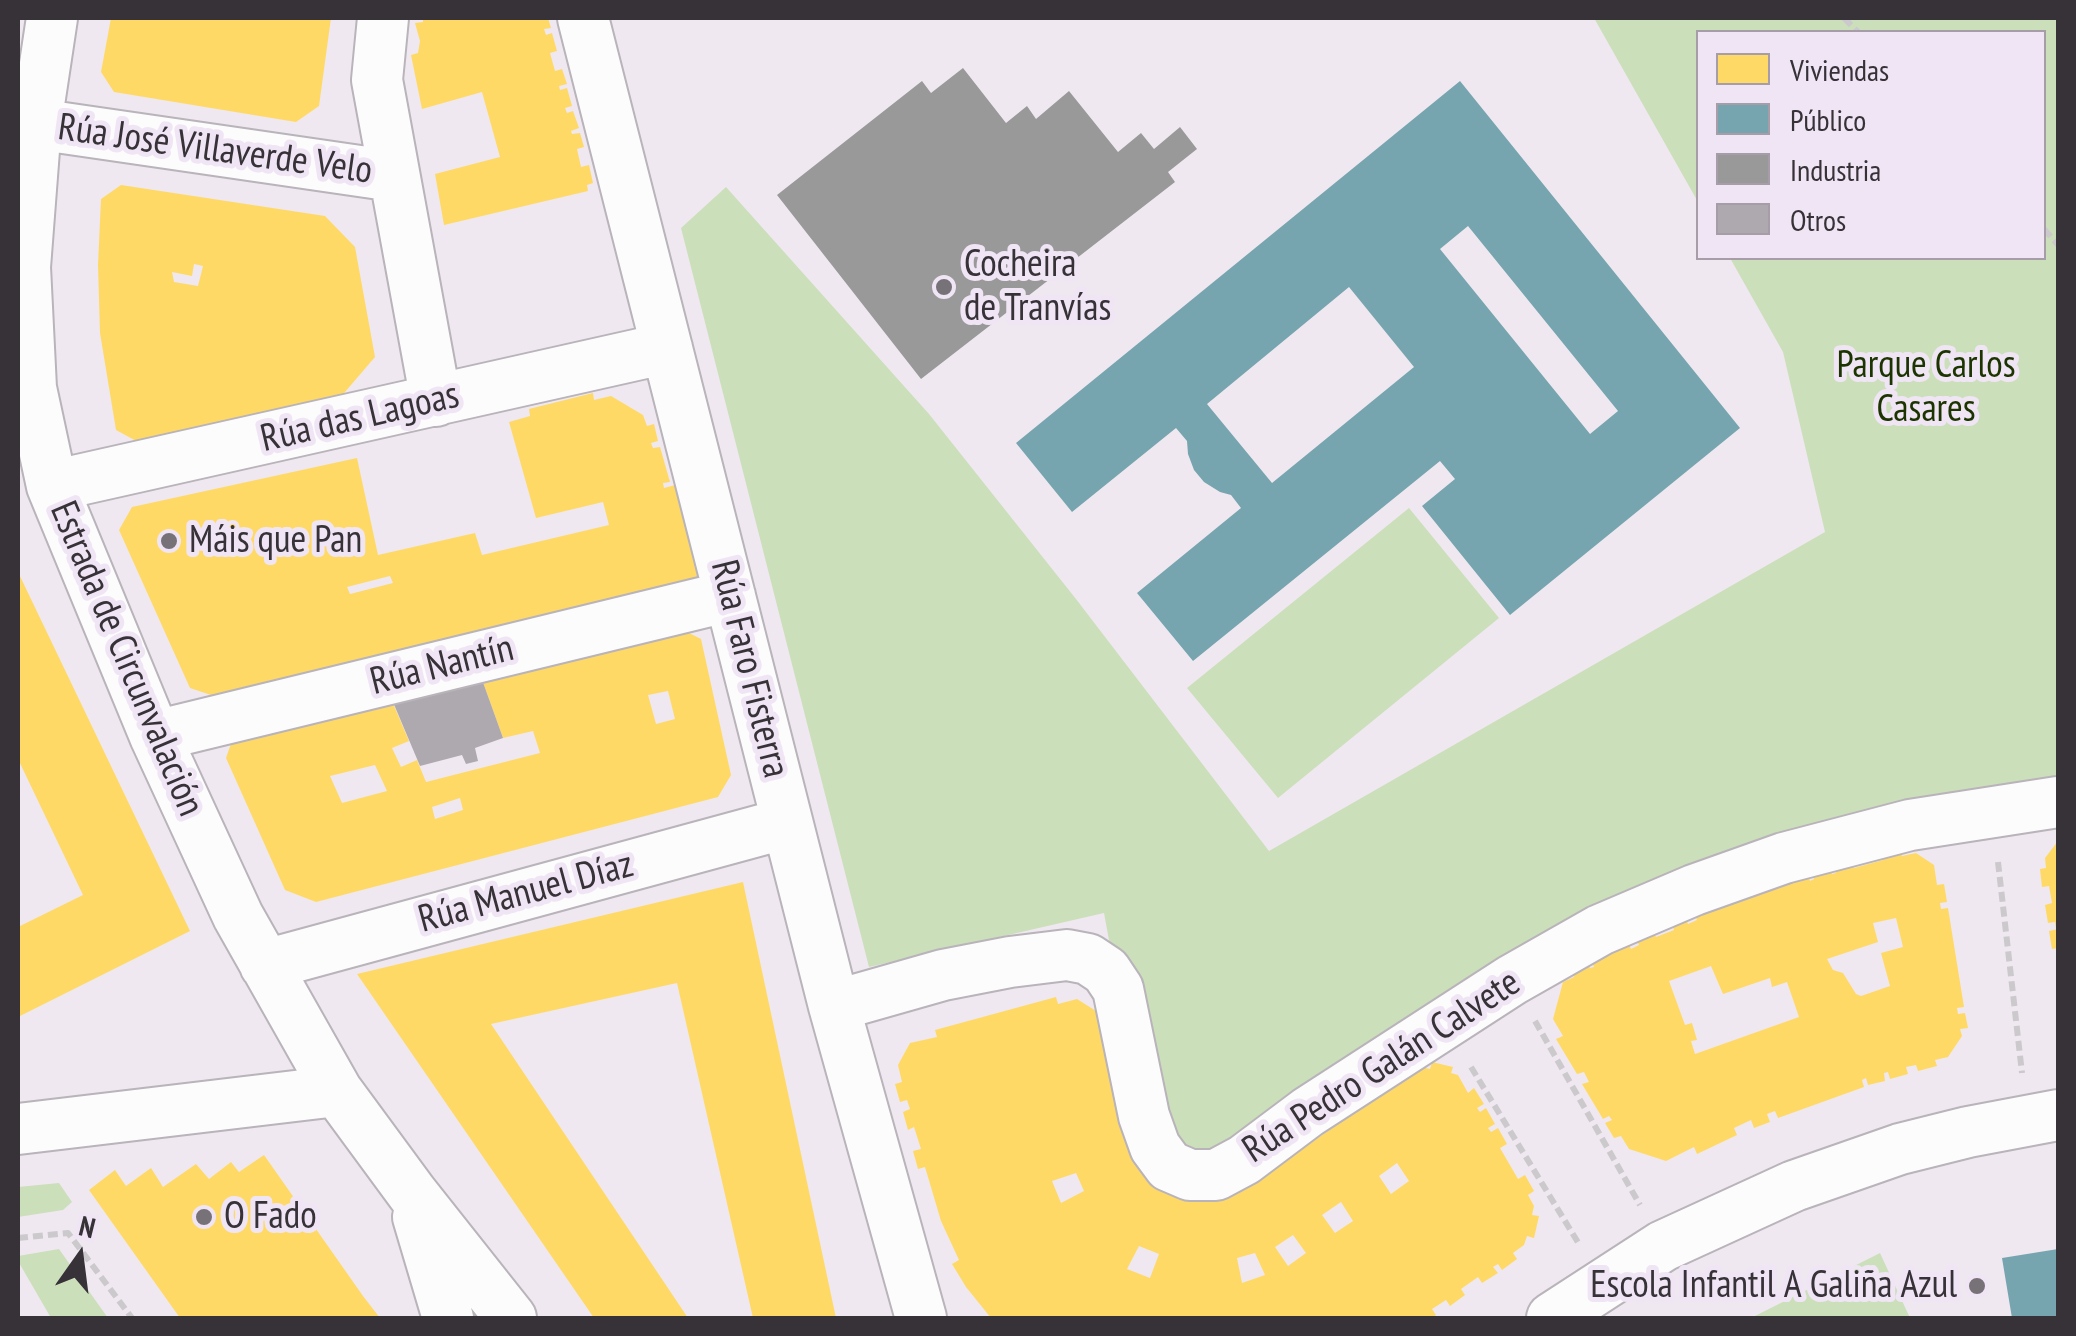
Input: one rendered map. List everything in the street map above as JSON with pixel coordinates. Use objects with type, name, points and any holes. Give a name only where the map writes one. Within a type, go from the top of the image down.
[{"type":"street","name":"Estrada de Circunvalación","points":[[52,18],[36,124],[24,267],[31,388],[52,486],[155,736],[238,916],[337,1091],[512,1318]]},
{"type":"street","points":[[383,18],[376,80],[436,401]]},
{"type":"street","name":"Rúa Faro Fisterra","points":[[584,18],[834,1006],[921,1318]]},
{"type":"street","name":"Rúa José Villaverde Velo","points":[[36,124],[394,176]]},
{"type":"street","name":"Rúa das Lagoas","points":[[52,486],[667,348]]},
{"type":"street","name":"Rúa Nantín","points":[[155,736],[730,596]]},
{"type":"street","name":"Rúa Pedro Galán Calvete","points":[[834,1006],[942,975],[1010,962],[1067,955],[1088,959],[1106,971],[1118,990],[1144,1116],[1155,1147],[1170,1166],[1190,1175],[1216,1175],[1512,980],[1600,930],[1784,858],[1910,825],[2058,802]]},
{"type":"street","name":"Rúa Manuel Díaz","points":[[265,964],[787,823]]},
{"type":"street","points":[[18,1129],[337,1091]]},
{"type":"street","points":[[1552,1318],[1663,1246],[1794,1186],[1882,1155],[1968,1132],[2043,1118]]},
{"type":"street","points":[[412,1193],[448,1318]]},
{"type":"path","points":[[1992,811],[2043,1118]]},
{"type":"path","points":[[1512,980],[1663,1246]]},
{"type":"path","points":[[1445,1023],[1602,1284]]},
{"type":"path","points":[[18,1238],[68,1233],[132,1318]]},
{"type":"green space","name":"Parque Carlos Casares","points":[[1594,18],[2058,18],[2058,802],[1784,858],[1190,1175],[1118,989],[1104,913],[869,967],[681,228],[726,187],[929,414],[1269,851],[1825,532],[1783,352],[1731,260],[2046,260],[2046,30],[1696,30],[1696,198]]},
{"type":"green space","points":[[1409,508],[1499,618],[1278,798],[1187,688]]},
{"type":"green space","points":[[59,1183],[72,1202],[63,1210],[18,1217],[18,1187]]},
{"type":"green space","points":[[59,1249],[108,1318],[51,1318],[18,1256]]},
{"type":"green space","points":[[1880,1253],[1910,1318],[1751,1318]]},
{"type":"building: Viviendas","points":[[111,18],[331,18],[319,106],[296,122],[114,92],[101,72]]},
{"type":"building: Viviendas","points":[[423,18],[548,18],[551,28],[544,29],[546,35],[552,33],[557,51],[550,53],[555,71],[562,69],[567,84],[559,86],[560,90],[567,88],[572,106],[565,108],[567,113],[573,111],[579,128],[571,131],[580,133],[584,147],[577,149],[581,167],[589,165],[593,183],[587,185],[588,191],[444,225],[435,174],[500,157],[482,92],[422,109],[411,55],[418,53],[420,41],[415,23],[423,22]]},
{"type":"building: Viviendas","points":[[121,185],[325,216],[355,247],[375,357],[339,399],[138,442],[116,430],[100,333],[101,199]],"holes":[[[194,264],[203,266],[198,286],[174,282],[172,272],[192,276]]]},
{"type":"building: Viviendas","points":[[593,393],[594,400],[611,396],[643,415],[647,426],[654,424],[658,441],[651,443],[653,448],[660,447],[670,482],[663,483],[664,488],[679,484],[703,579],[211,695],[190,688],[119,530],[132,507],[357,458],[378,555],[475,533],[482,555],[609,525],[603,502],[536,518],[509,422],[530,416],[529,409]],"holes":[[[390,576],[393,583],[350,594],[347,587]]]},
{"type":"building: Viviendas","points":[[18,572],[190,931],[18,1017],[18,927],[83,895],[18,759]]},
{"type":"building: Viviendas","points":[[677,627],[701,639],[731,775],[718,797],[316,902],[285,890],[226,758],[235,732],[389,694],[409,741],[392,748],[401,767],[417,760],[426,782],[540,753],[533,731],[503,738],[480,674]],"holes":[[[668,691],[675,719],[656,724],[648,695]],[[375,765],[387,791],[342,803],[330,776]],[[460,798],[463,810],[435,819],[432,807]]]},
{"type":"building: Viviendas","points":[[2058,841],[2056,928],[2055,922],[2048,923],[2045,905],[2052,903],[2049,886],[2042,887],[2040,869],[2046,868],[2045,858]]},
{"type":"building: Viviendas","points":[[1900,849],[1902,856],[1916,853],[1934,865],[1937,885],[1944,884],[1947,902],[1940,903],[1941,909],[1948,908],[1964,1007],[1957,1008],[1958,1014],[1965,1013],[1968,1028],[1960,1029],[1962,1036],[1948,1057],[1935,1060],[1937,1066],[1918,1071],[1916,1065],[1906,1067],[1908,1074],[1890,1079],[1888,1072],[1884,1073],[1885,1081],[1868,1085],[1866,1078],[1862,1080],[1864,1087],[1778,1118],[1775,1111],[1767,1114],[1770,1122],[1754,1128],[1751,1120],[1734,1128],[1737,1135],[1697,1154],[1694,1147],[1666,1161],[1629,1149],[1621,1136],[1614,1138],[1605,1123],[1612,1120],[1609,1116],[1603,1119],[1582,1084],[1589,1082],[1584,1072],[1577,1074],[1556,1039],[1563,1036],[1553,1019],[1563,982],[1574,977],[1571,970],[1587,962],[1590,968],[1594,967],[1591,960],[1628,942],[1631,949],[1639,945],[1636,938],[1653,931],[1656,937],[1674,930],[1671,923],[1685,917],[1688,924],[1697,920],[1694,913],[1808,873],[1810,881],[1814,879],[1812,872],[1830,867],[1832,874],[1836,873],[1834,866],[1852,861],[1854,868],[1883,860],[1882,853]],"holes":[[[1896,918],[1903,947],[1881,953],[1890,986],[1861,996],[1856,994],[1843,973],[1833,970],[1827,959],[1878,942],[1873,923]],[[1711,966],[1723,994],[1770,978],[1772,987],[1787,982],[1799,1017],[1695,1054],[1691,1041],[1697,1040],[1692,1023],[1685,1025],[1669,981]]]},
{"type":"building: Viviendas","points":[[743,882],[836,1318],[753,1318],[677,983],[491,1024],[688,1318],[594,1318],[357,974]]},
{"type":"building: Viviendas","points":[[2058,929],[2058,948],[2052,949],[2049,931]]},
{"type":"building: Viviendas","points":[[1056,997],[1058,1004],[1077,999],[1096,1011],[1100,1025],[1213,1199],[1245,1188],[1421,1067],[1430,1069],[1432,1062],[1453,1067],[1451,1073],[1458,1075],[1468,1093],[1474,1088],[1484,1104],[1477,1108],[1480,1112],[1486,1108],[1495,1124],[1488,1128],[1491,1132],[1498,1128],[1507,1144],[1500,1148],[1518,1179],[1525,1175],[1534,1191],[1528,1195],[1534,1206],[1532,1215],[1539,1216],[1534,1238],[1527,1236],[1524,1245],[1513,1253],[1517,1259],[1502,1270],[1498,1264],[1493,1267],[1498,1273],[1482,1283],[1478,1277],[1461,1289],[1465,1295],[1450,1306],[1446,1300],[1432,1309],[1436,1315],[1432,1318],[991,1318],[952,1264],[959,1260],[941,1221],[925,1167],[918,1169],[913,1151],[921,1149],[914,1127],[908,1130],[903,1112],[910,1109],[907,1100],[900,1102],[895,1084],[902,1082],[898,1065],[910,1043],[937,1037],[935,1030]],"holes":[[[1397,1163],[1409,1181],[1391,1194],[1379,1176]],[[1076,1173],[1084,1191],[1061,1203],[1052,1181]],[[1341,1202],[1353,1221],[1335,1233],[1322,1215]],[[1293,1235],[1306,1253],[1288,1266],[1275,1247]],[[1139,1246],[1159,1254],[1150,1278],[1127,1269]],[[1255,1253],[1265,1275],[1242,1283],[1237,1258]]]},
{"type":"building: Viviendas","points":[[264,1155],[380,1318],[180,1318],[89,1190],[115,1170],[126,1186],[151,1168],[163,1187],[196,1164],[209,1179],[231,1162],[239,1172]]},
{"type":"building: Público","points":[[1460,81],[1740,428],[1510,615],[1422,506],[1455,479],[1440,461],[1193,661],[1137,593],[1241,508],[1231,495],[1204,482],[1194,470],[1187,441],[1176,428],[1072,512],[1016,443]],"holes":[[[1468,226],[1618,411],[1590,434],[1440,249]],[[1349,287],[1414,367],[1272,483],[1207,404]]]},
{"type":"building: Público","points":[[2058,1249],[2058,1318],[2012,1318],[2002,1258]]},
{"type":"building: Industria","name":"Cocheira de Tranvías","points":[[963,68],[1006,123],[1027,106],[1036,119],[1069,91],[1118,152],[1141,133],[1154,149],[1180,127],[1197,149],[1168,172],[1175,182],[921,379],[777,195],[922,81],[931,93]]},
{"type":"building: Otros","points":[[480,674],[503,738],[475,748],[478,761],[466,764],[462,755],[420,766],[390,695]]},
{"type":"place","name":"Cocheira de Tranvías","points":[[944,287]]},
{"type":"place","name":"Máis que Pan","points":[[169,541]]},
{"type":"place","name":"O Fado","points":[[204,1217]]},
{"type":"place","name":"Escola Infantil A Galiña Azul","points":[[1977,1286]]}]
